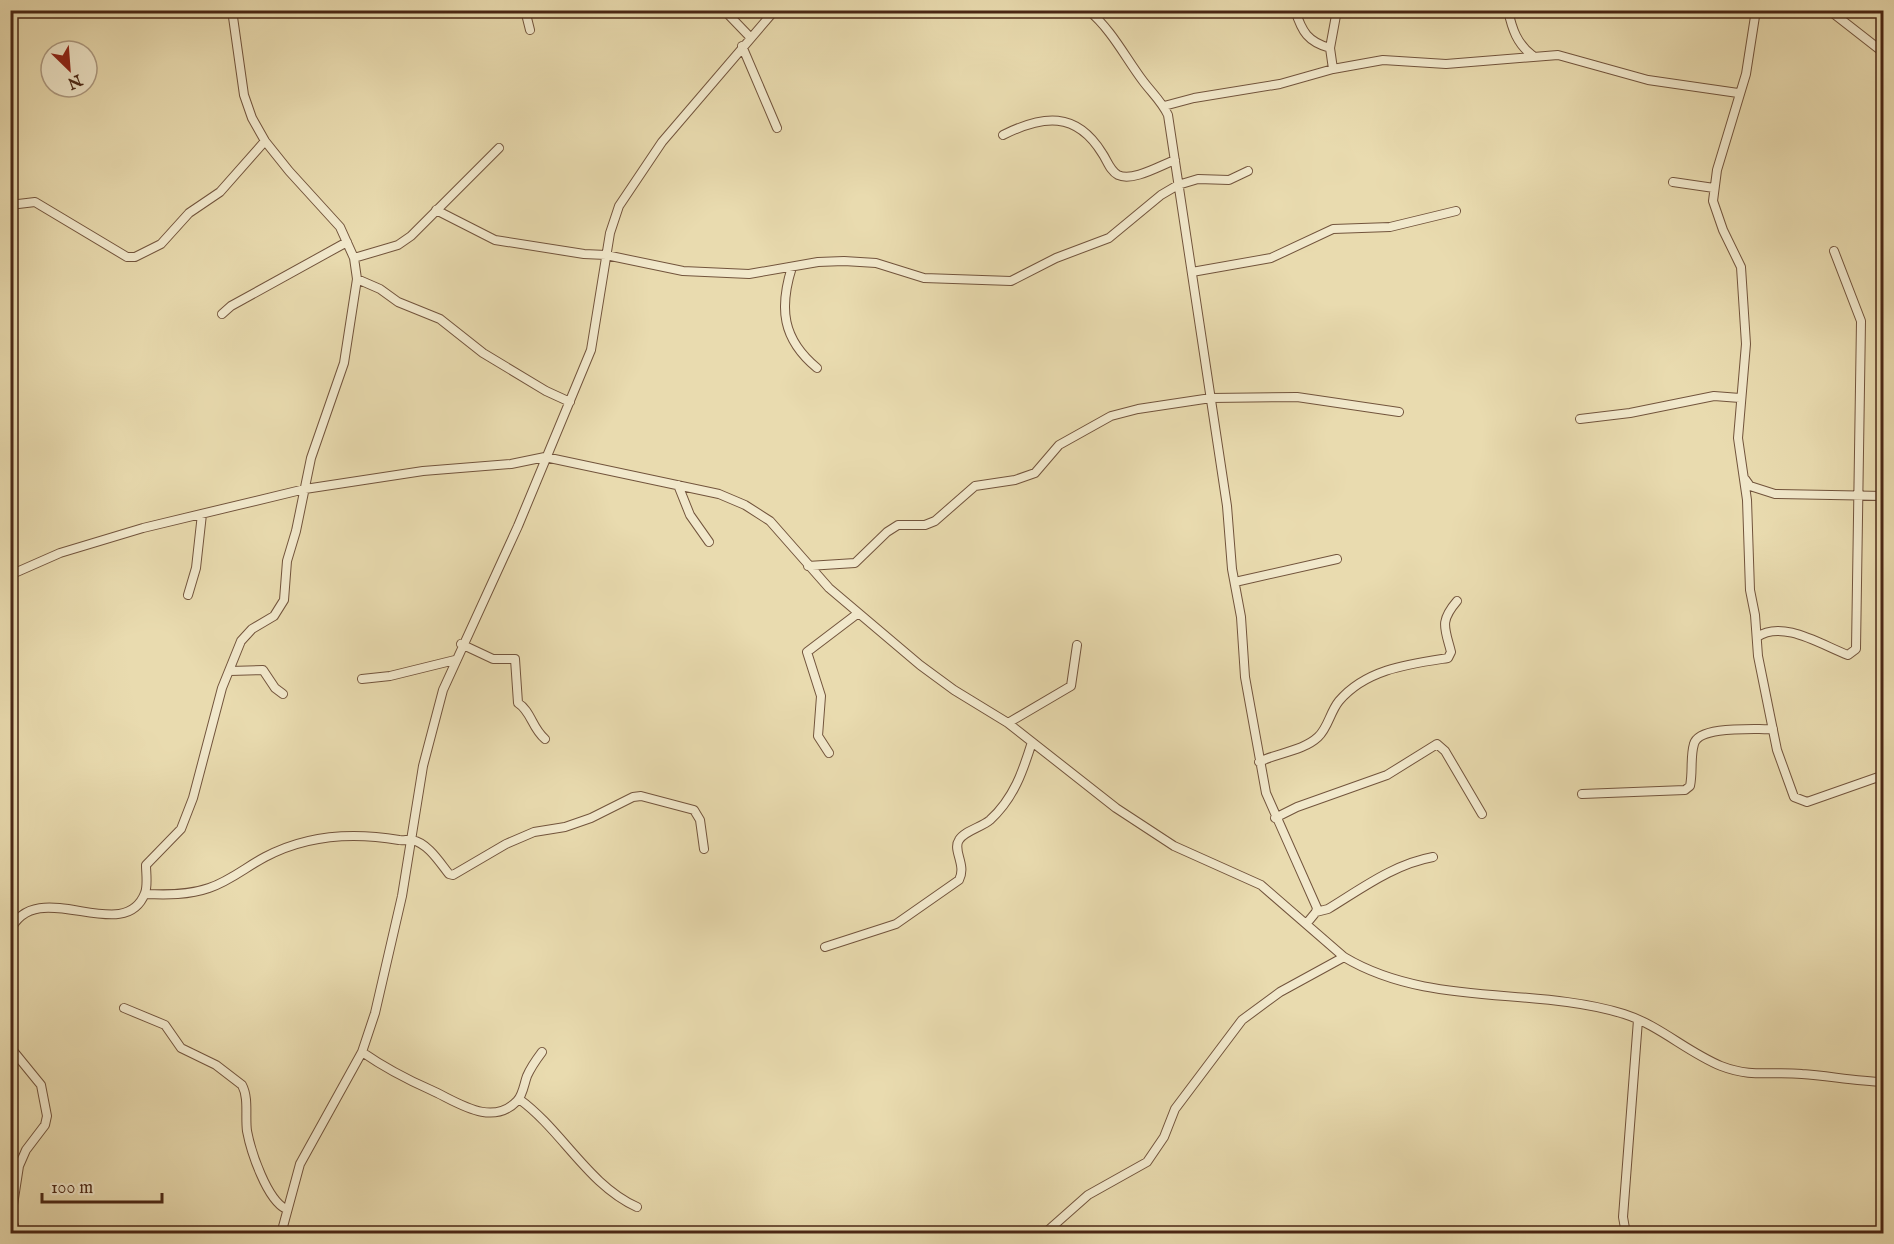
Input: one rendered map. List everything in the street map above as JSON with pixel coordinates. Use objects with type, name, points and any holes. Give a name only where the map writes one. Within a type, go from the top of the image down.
[{"type":"street","points":[[10,931],[22,915],[39,907],[69,908],[100,915],[125,911],[134,907],[145,894],[146,865],[181,829],[185,819],[222,688],[246,634],[280,610],[284,600],[287,561],[311,458],[344,363],[357,279],[354,258],[340,227],[265,141],[252,118],[244,95],[232,10]]},
{"type":"street","points":[[525,10],[530,30]]},
{"type":"street","points":[[724,10],[750,37]]},
{"type":"street","points":[[281,1233],[300,1164],[362,1052],[381,991],[402,896],[423,766],[443,690],[461,644],[518,526],[591,350],[606,255],[619,206],[662,142],[775,10]]},
{"type":"street","points":[[1088,10],[1104,22],[1136,71],[1164,106],[1168,116],[1211,398],[1235,582],[1242,617],[1245,677],[1259,762],[1275,818],[1314,899],[1316,912]]},
{"type":"street","points":[[1295,10],[1301,29],[1310,40],[1330,48]]},
{"type":"street","points":[[1333,69],[1330,48],[1337,10]]},
{"type":"street","points":[[1508,10],[1516,37],[1524,49],[1533,56]]},
{"type":"street","points":[[1756,10],[1746,74],[1738,93],[1714,188],[1713,201],[1715,211],[1741,267],[1746,323],[1738,438],[1747,500],[1750,590],[1756,637],[1773,729],[1791,792],[1799,801],[1808,802],[1884,775]]},
{"type":"street","points":[[1829,10],[1884,53]]},
{"type":"street","points":[[742,46],[777,128]]},
{"type":"street","points":[[1164,106],[1280,84],[1333,69],[1383,60],[1446,64],[1558,55],[1648,80],[1738,93]]},
{"type":"street","points":[[1003,135],[1035,121],[1073,123],[1093,139],[1112,171],[1118,175],[1135,174],[1175,160]]},
{"type":"street","points":[[10,205],[35,202],[127,257],[135,257],[161,244],[189,213],[211,200],[265,141]]},
{"type":"street","points":[[354,258],[398,245],[411,236],[499,148]]},
{"type":"street","points":[[436,210],[495,240],[584,254],[606,255],[683,271],[749,274],[818,262],[862,262],[924,278],[1011,281],[1056,258],[1109,238],[1154,200],[1178,185],[1198,179],[1229,180],[1248,171]]},
{"type":"street","points":[[1673,182],[1714,188]]},
{"type":"street","points":[[1192,272],[1271,258],[1333,229],[1390,226],[1456,211]]},
{"type":"street","points":[[222,314],[231,306],[347,242]]},
{"type":"street","points":[[1756,637],[1774,631],[1786,633],[1810,639],[1848,655],[1853,653],[1856,642],[1861,321],[1834,251]]},
{"type":"street","points":[[792,267],[785,288],[785,316],[793,342],[801,355],[817,368]]},
{"type":"street","points":[[357,279],[380,289],[398,302],[440,319],[483,353],[546,391],[570,402]]},
{"type":"street","points":[[1580,419],[1630,413],[1714,396],[1740,398]]},
{"type":"street","points":[[808,566],[855,563],[887,532],[898,525],[925,525],[935,521],[975,486],[1015,480],[1035,473],[1059,445],[1111,416],[1163,404],[1211,398],[1297,397],[1399,412]]},
{"type":"street","points":[[10,574],[69,550],[305,489],[370,478],[510,464],[545,457],[719,494],[745,505],[770,521],[808,566],[857,614],[954,690],[1008,723],[1116,808],[1174,846],[1261,885],[1344,957],[1357,964],[1437,988],[1572,1004],[1625,1014],[1721,1066],[1752,1075],[1800,1074],[1884,1082]]},
{"type":"street","points":[[1743,476],[1750,486],[1760,491],[1859,497],[1884,496]]},
{"type":"street","points":[[678,485],[690,515],[709,542]]},
{"type":"street","points":[[188,595],[196,568],[202,514]]},
{"type":"street","points":[[1235,582],[1337,559]]},
{"type":"street","points":[[1259,762],[1311,742],[1320,735],[1330,713],[1341,699],[1378,674],[1419,661],[1448,658],[1451,652],[1444,621],[1457,601]]},
{"type":"street","points":[[829,753],[820,743],[818,736],[821,696],[807,652],[857,614]]},
{"type":"street","points":[[461,644],[493,659],[515,659],[518,700],[527,709],[537,732],[545,739]]},
{"type":"street","points":[[1008,723],[1071,686],[1077,645]]},
{"type":"street","points":[[362,679],[390,676],[454,660]]},
{"type":"street","points":[[230,671],[263,670],[275,688],[283,694]]},
{"type":"street","points":[[1582,794],[1685,790],[1690,786],[1694,742],[1699,735],[1710,732],[1773,729]]},
{"type":"street","points":[[825,947],[896,924],[959,880],[963,871],[957,845],[959,839],[989,821],[1013,793],[1020,780],[1032,742]]},
{"type":"street","points":[[1275,818],[1297,807],[1387,775],[1437,744],[1445,751],[1482,814]]},
{"type":"street","points":[[145,894],[173,895],[208,889],[265,857],[295,844],[327,836],[373,835],[398,840],[411,839],[430,852],[449,874],[453,875],[513,840],[545,829],[576,824],[633,797],[641,796],[694,810],[700,820],[704,849]]},
{"type":"street","points":[[1307,923],[1316,912],[1328,909],[1396,869],[1413,861],[1434,857]]},
{"type":"street","points":[[1044,1233],[1088,1195],[1147,1162],[1164,1137],[1175,1109],[1242,1020],[1280,992],[1344,957]]},
{"type":"street","points":[[124,1008],[165,1024],[181,1048],[216,1065],[242,1084],[252,1148],[271,1196],[277,1204],[286,1209]]},
{"type":"street","points":[[1626,1233],[1623,1217],[1638,1020]]},
{"type":"street","points":[[10,1047],[41,1085],[47,1116],[45,1125],[26,1150],[19,1166],[12,1210],[13,1227],[16,1233]]},
{"type":"street","points":[[362,1052],[394,1074],[468,1109],[499,1111],[519,1099],[528,1074],[542,1052]]},
{"type":"street","points":[[519,1099],[545,1120],[616,1197],[637,1207]]}]
